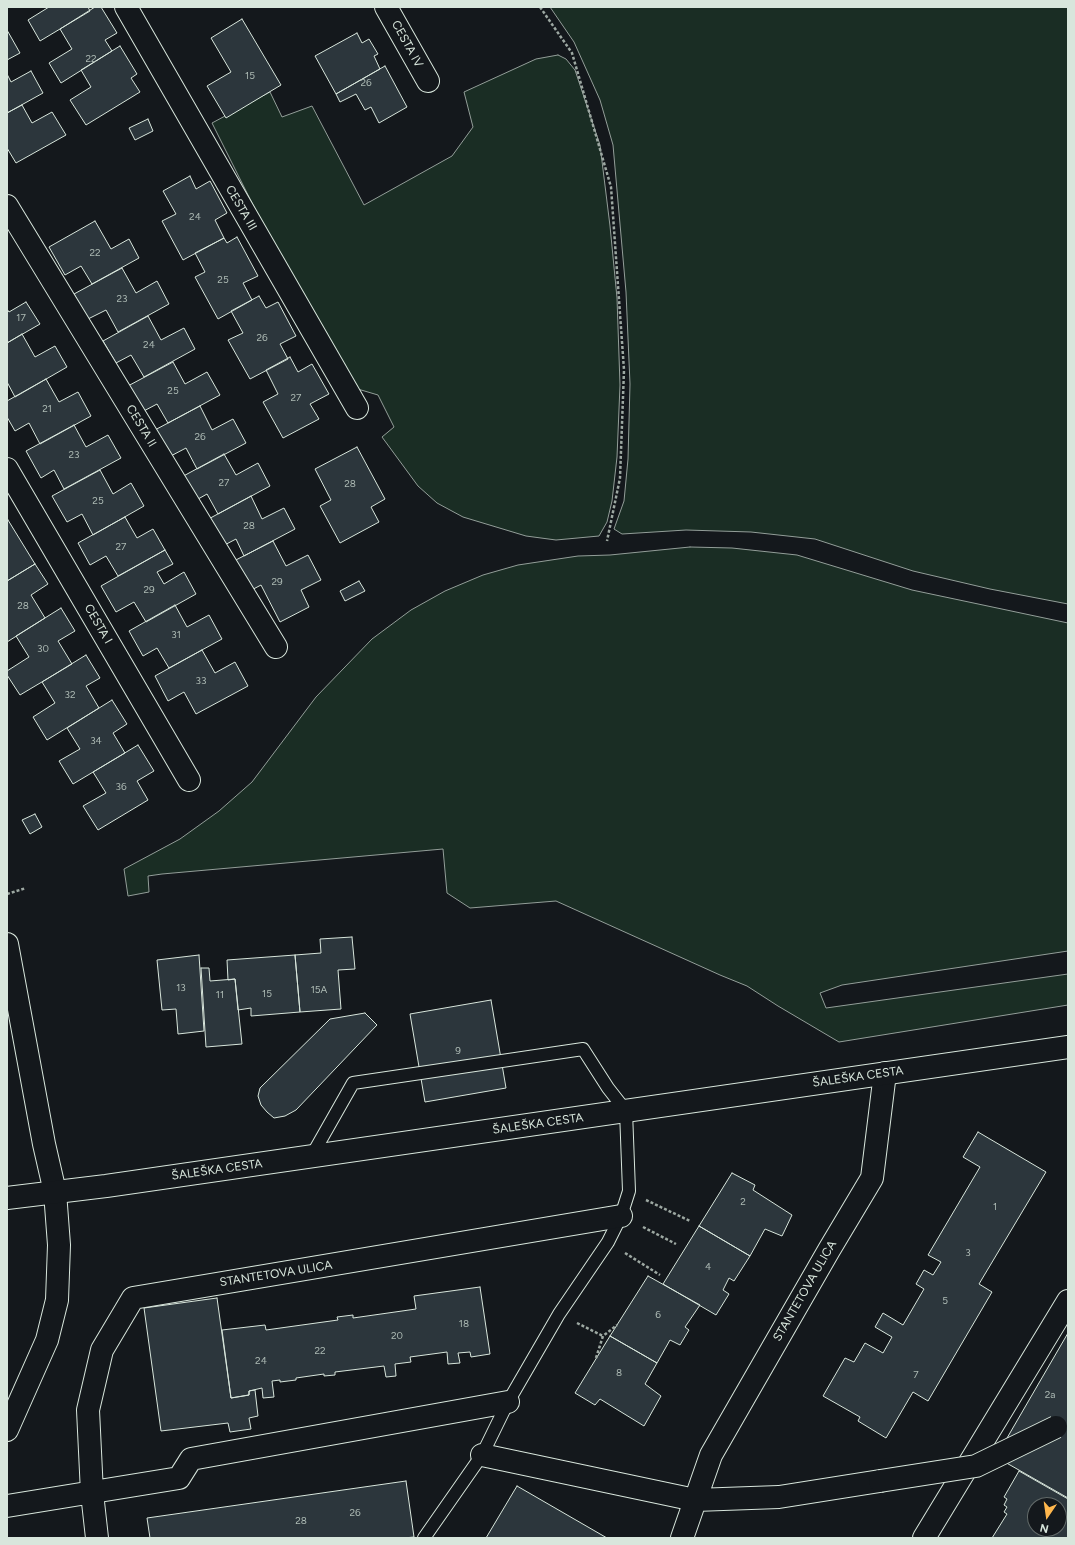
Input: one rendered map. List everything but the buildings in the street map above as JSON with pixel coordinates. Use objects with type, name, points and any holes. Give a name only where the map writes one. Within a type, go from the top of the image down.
[{"type":"street","name":"CESTA III","points":[[126,7],[357,408]]},
{"type":"street","name":"CESTA IV","points":[[386,7],[428,81]]},
{"type":"street","name":"CESTA II","points":[[10,219],[276,647]]},
{"type":"street","name":"CESTA I","points":[[7,469],[189,780]]},
{"type":"street","points":[[7,944],[44,1144],[55,1192],[59,1245],[57,1300],[46,1340],[7,1430]]},
{"type":"street","name":"ŠALEŠKA CESTA","points":[[7,1198],[311,1157],[1068,1047]]},
{"type":"street","name":"STANTETOVA ULICA","points":[[682,1538],[711,1456],[872,1178],[885,1074]]},
{"type":"street","name":"STANTETOVA ULICA","points":[[97,1538],[92,1492],[88,1410],[102,1350],[133,1298],[621,1216]]},
{"type":"street","points":[[924,1538],[1068,1301]]},
{"type":"street","points":[[7,1506],[179,1478],[191,1459],[508,1402]]},
{"type":"street","points":[[482,1455],[695,1500],[779,1497],[976,1466],[1062,1425]]},
{"type":"lane","points":[[311,1157],[353,1083],[583,1049],[608,1088],[626,1111],[629,1191],[621,1216],[608,1242],[559,1314],[508,1402],[482,1455],[424,1538]]},
{"type":"path","points":[[540,7],[572,53],[611,187],[624,370],[620,478],[607,541]]},
{"type":"path","points":[[7,894],[26,888]]},
{"type":"path","points":[[629,1191],[690,1221]]},
{"type":"path","points":[[621,1216],[676,1244]]},
{"type":"path","points":[[608,1242],[660,1275]]},
{"type":"path","points":[[559,1314],[603,1336]]},
{"type":"path","points":[[596,1358],[603,1336],[617,1325]]},
{"type":"green space","points":[[550,7],[1068,7],[1068,604],[990,589],[913,571],[815,539],[751,532],[686,530],[622,534],[614,529],[624,501],[628,459],[630,384],[626,292],[613,145],[600,100],[574,42]]},
{"type":"green space","points":[[558,55],[566,59],[575,70],[600,145],[617,298],[620,385],[617,457],[612,501],[607,522],[599,536],[556,540],[526,536],[463,517],[437,503],[418,486],[382,437],[394,427],[378,395],[351,387],[278,255],[212,123],[270,92],[282,117],[312,106],[364,205],[452,156],[473,127],[464,92],[536,59]]},
{"type":"green space","points":[[690,547],[732,548],[797,555],[912,590],[1068,623],[1068,951],[842,985],[820,993],[826,1008],[1068,974],[1068,1005],[839,1042],[747,986],[556,901],[470,908],[447,893],[443,849],[148,876],[149,892],[128,896],[124,869],[180,839],[219,811],[252,782],[316,697],[372,639],[411,610],[445,591],[483,575],[518,565],[578,556],[610,555]]}]
